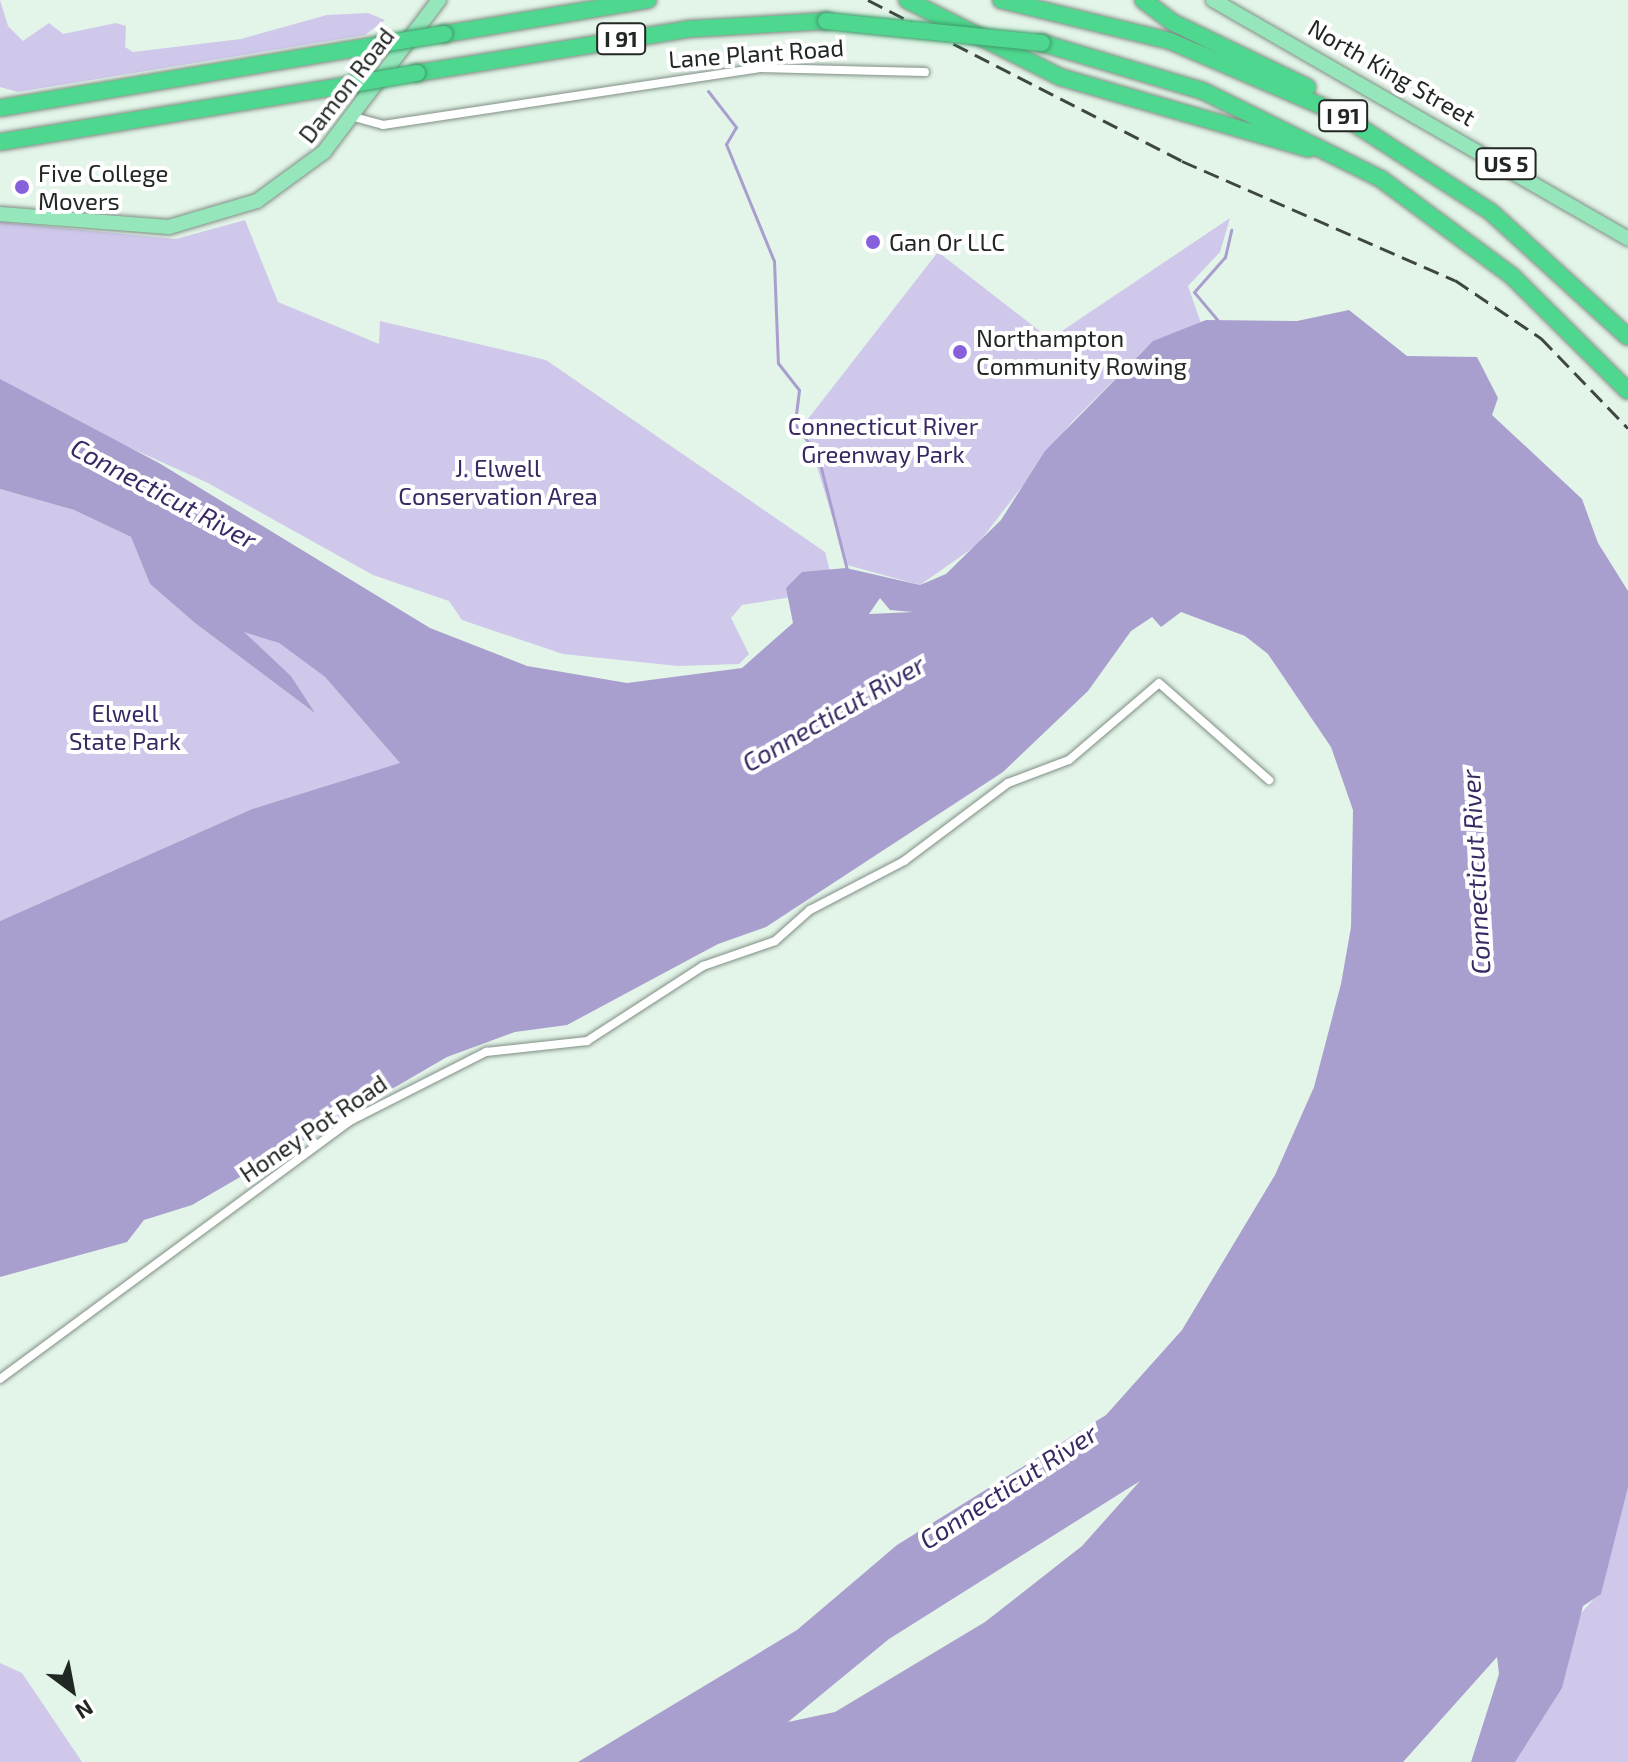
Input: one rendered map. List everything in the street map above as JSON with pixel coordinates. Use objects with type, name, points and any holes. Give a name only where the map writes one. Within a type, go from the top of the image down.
[{"type":"highway","name":"I 91","points":[[0,108],[648,0]]},
{"type":"highway","points":[[907,0],[1060,77],[1240,125],[1328,158],[1500,266]]},
{"type":"highway","name":"I 91","points":[[1001,0],[1113,23],[1199,51],[1391,143],[1515,231],[1628,337]]},
{"type":"highway","points":[[1146,3],[1301,83],[1391,143]]},
{"type":"highway","name":"I 91","points":[[0,142],[688,29],[826,21],[1042,43],[1175,80],[1296,133],[1403,193],[1500,266],[1628,391]]},
{"type":"main road","name":"Damon Road","points":[[0,214],[157,227],[212,219],[282,188],[354,117],[439,0]]},
{"type":"main road","name":"North King Street","points":[[1213,0],[1628,239]]},
{"type":"street","name":"Lane Plant Road","points":[[354,117],[383,125],[759,68],[925,72]]},
{"type":"street","name":"Honey Pot Road","points":[[0,1379],[363,1113],[486,1052],[583,1042],[703,966],[775,941],[810,910],[904,861],[1008,783],[1069,760],[1159,683],[1269,780]]},
{"type":"green space","points":[[0,0],[8,26],[23,41],[49,23],[63,34],[116,23],[126,26],[125,47],[133,52],[241,39],[327,15],[368,13],[385,20],[365,35],[18,92],[0,87]]},
{"type":"green space","name":"Connecticut River Greenway Park","points":[[1230,218],[1220,252],[1188,286],[1202,326],[1145,349],[1071,423],[977,545],[920,585],[847,565],[804,424],[938,252],[1050,339]]},
{"type":"green space","name":"J. Elwell Conservation Area","points":[[245,220],[278,302],[379,344],[380,321],[546,360],[825,552],[835,590],[742,605],[731,618],[749,654],[739,664],[678,666],[563,654],[462,620],[449,601],[373,575],[208,483],[0,389],[0,222],[176,239]]},
{"type":"green space","name":"Elwell State Park","points":[[0,489],[74,510],[131,537],[150,584],[195,623],[313,711],[291,676],[242,631],[279,643],[325,677],[401,764],[252,809],[0,921]]},
{"type":"green space","points":[[1628,1436],[1628,1762],[1508,1762],[1560,1636],[1593,1600]]},
{"type":"green space","points":[[0,1663],[22,1673],[82,1762],[0,1762]]},
{"type":"water","name":"Connecticut River","points":[[1349,310],[1407,356],[1477,357],[1498,398],[1492,415],[1582,499],[1598,543],[1628,591],[1628,1487],[1601,1594],[1583,1606],[1562,1688],[1515,1762],[1471,1762],[1499,1674],[1497,1657],[1403,1762],[578,1762],[797,1630],[897,1545],[1106,1415],[1182,1330],[1275,1175],[1314,1087],[1341,984],[1351,927],[1353,810],[1331,747],[1268,654],[1245,636],[1181,612],[1161,627],[1152,617],[1131,631],[1088,691],[1003,772],[766,927],[718,944],[567,1025],[515,1032],[447,1057],[192,1205],[144,1220],[127,1242],[0,1277],[0,921],[252,809],[400,763],[325,677],[279,643],[244,632],[291,676],[315,713],[195,623],[150,584],[131,537],[74,510],[0,489],[0,379],[159,463],[430,628],[527,666],[627,683],[742,668],[793,623],[786,588],[802,572],[846,568],[920,585],[946,574],[1001,520],[1045,451],[1153,341],[1206,320],[1297,321]],"holes":[[[1140,1481],[1082,1546],[985,1622],[835,1712],[788,1722],[889,1639]]]},
{"type":"pier","points":[[880,598],[890,610],[913,612],[869,614]]},
{"type":"waterway","points":[[708,91],[736,127],[726,144],[774,261],[778,363],[799,390],[795,424],[818,456],[847,570]]},
{"type":"waterway","points":[[1220,323],[1194,292],[1225,257],[1231,230]]},
{"type":"railway","points":[[868,0],[1182,161],[1455,280],[1541,338],[1628,428]]},
{"type":"place","name":"Five College Movers","points":[[22,187]]},
{"type":"place","name":"Gan Or LLC","points":[[873,242]]},
{"type":"place","name":"Northampton Community Rowing","points":[[960,352]]}]
